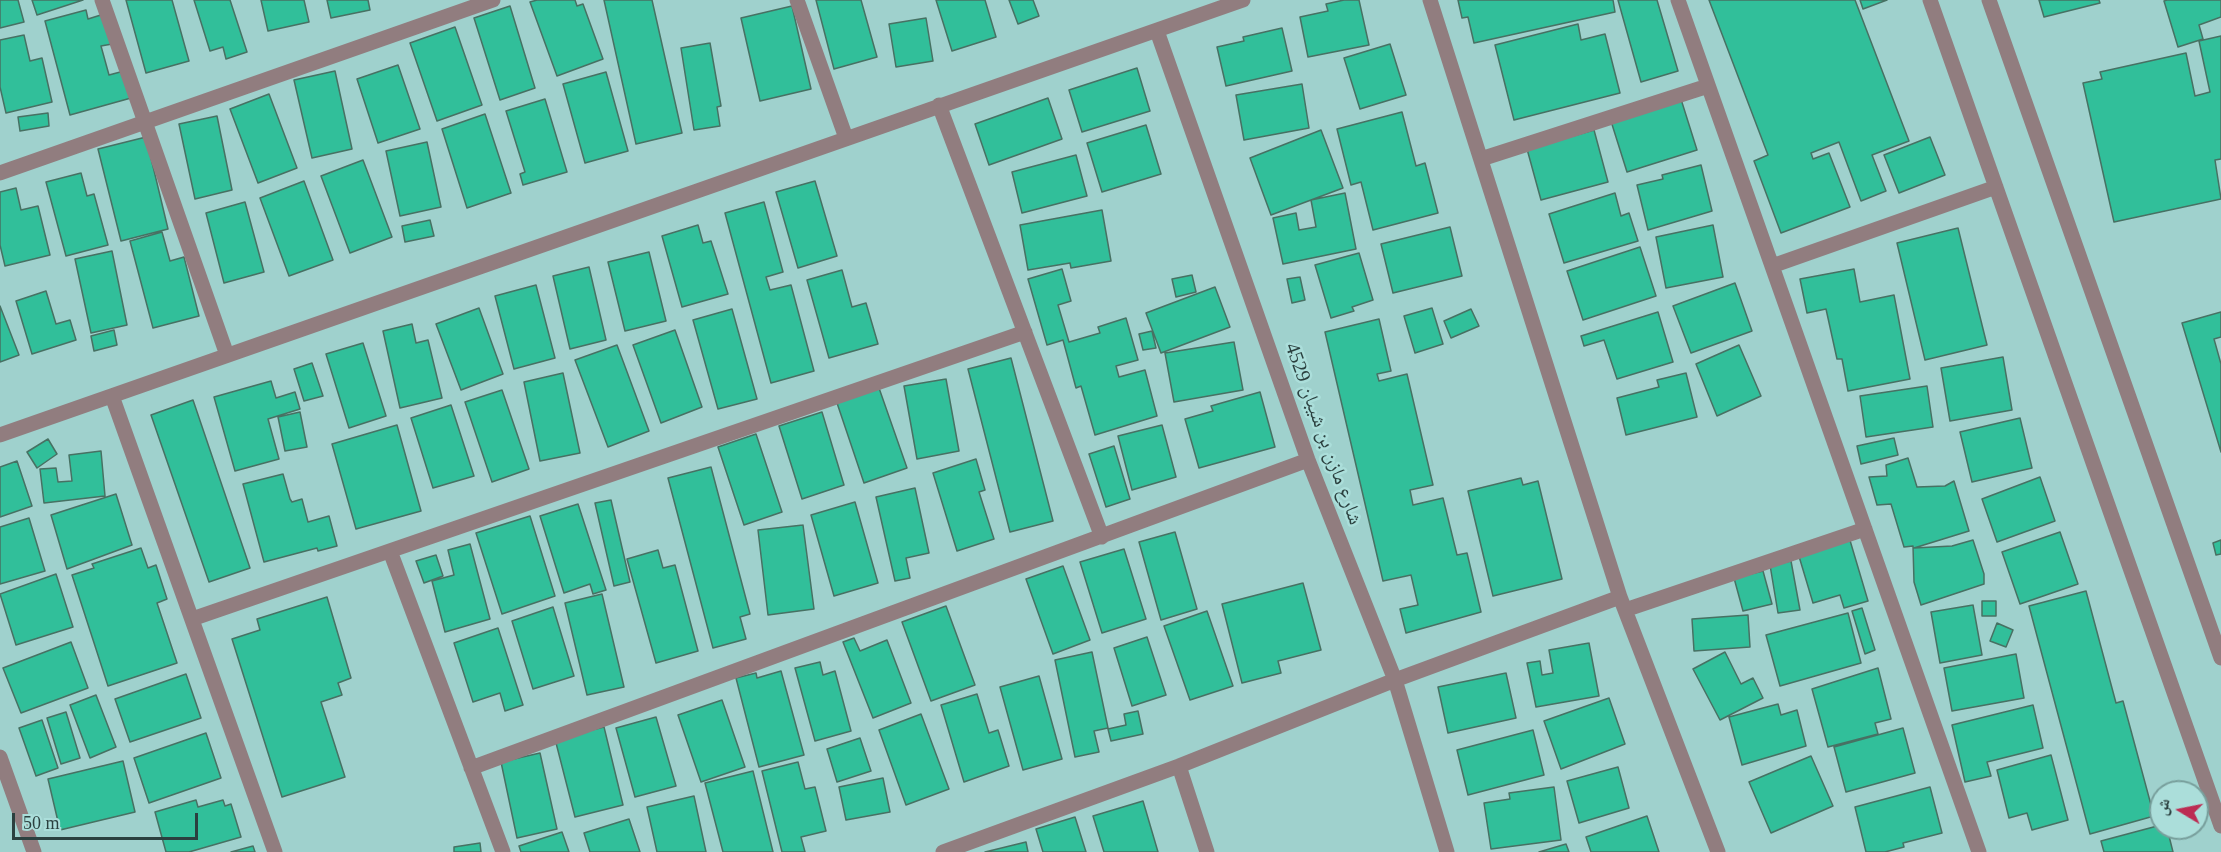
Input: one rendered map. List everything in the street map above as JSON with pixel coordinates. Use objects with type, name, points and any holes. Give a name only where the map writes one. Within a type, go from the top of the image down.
[{"type":"street","points":[[102,0],[147,122],[227,355]]},
{"type":"street","points":[[0,173],[493,0]]},
{"type":"street","points":[[797,0],[846,138]]},
{"type":"street","points":[[0,435],[1243,0]]},
{"type":"street","points":[[1430,0],[1622,604],[1718,852]]},
{"type":"street","points":[[1678,0],[1979,852]]},
{"type":"street","points":[[1930,0],[2221,826]]},
{"type":"street","points":[[1989,0],[2217,634],[2221,658]]},
{"type":"street","name":"شارع مازن بن شيبان 4529","points":[[1157,31],[1308,460],[1395,680],[1447,852]]},
{"type":"street","points":[[1481,159],[1708,86]]},
{"type":"street","points":[[939,105],[1102,537]]},
{"type":"street","points":[[1772,266],[1996,187]]},
{"type":"street","points":[[192,619],[1025,332]]},
{"type":"street","points":[[112,396],[275,852]]},
{"type":"street","points":[[471,768],[1308,460]]},
{"type":"street","points":[[943,852],[1179,766],[1395,680],[1622,604],[1865,529]]},
{"type":"street","points":[[390,551],[503,852]]},
{"type":"street","points":[[0,758],[34,852]]},
{"type":"street","points":[[1179,766],[1207,852]]},
{"type":"building","points":[[0,0],[18,0],[24,22],[0,28]]},
{"type":"building","points":[[32,0],[83,0],[37,15]]},
{"type":"building","points":[[126,0],[172,0],[189,61],[146,73]]},
{"type":"building","points":[[194,0],[230,0],[247,52],[226,59],[223,47],[210,51]]},
{"type":"building","points":[[261,0],[304,0],[309,22],[268,31]]},
{"type":"building","points":[[327,0],[368,0],[370,10],[331,18]]},
{"type":"building","points":[[575,0],[577,6],[583,4],[603,59],[557,76],[530,2]]},
{"type":"building","points":[[604,0],[652,0],[682,133],[636,144]]},
{"type":"building","points":[[816,0],[861,0],[877,57],[834,69]]},
{"type":"building","points":[[936,0],[985,0],[996,37],[952,51]]},
{"type":"building","points":[[1009,0],[1033,0],[1039,16],[1018,24]]},
{"type":"building","points":[[1344,0],[1359,0],[1369,45],[1308,57],[1300,17],[1328,11],[1326,4]]},
{"type":"building","points":[[1458,0],[1613,0],[1615,12],[1474,43],[1468,17],[1462,18]]},
{"type":"building","points":[[1618,0],[1657,0],[1678,71],[1641,82]]},
{"type":"building","points":[[1709,0],[1855,0],[1909,141],[1872,155],[1886,191],[1861,201],[1839,142],[1811,153],[1813,159],[1829,153],[1850,207],[1781,233],[1754,161],[1768,155]]},
{"type":"building","points":[[1860,0],[1887,0],[1863,9]]},
{"type":"building","points":[[2039,0],[2099,0],[2100,3],[2044,17]]},
{"type":"building","points":[[2221,0],[2221,17],[2199,25],[2203,39],[2178,47],[2164,1]]},
{"type":"building","points":[[510,6],[535,88],[500,100],[474,18]]},
{"type":"building","points":[[792,6],[811,89],[760,101],[741,18]]},
{"type":"building","points":[[86,10],[88,19],[104,14],[112,44],[101,46],[109,75],[124,71],[131,98],[70,115],[45,21]]},
{"type":"building","points":[[926,18],[933,61],[896,67],[889,24]]},
{"type":"building","points":[[1578,24],[1581,40],[1605,34],[1620,93],[1514,120],[1495,45]]},
{"type":"building","points":[[455,27],[482,105],[437,121],[410,43]]},
{"type":"building","points":[[1282,28],[1292,71],[1226,86],[1217,47],[1244,41],[1243,37]]},
{"type":"building","points":[[24,35],[30,61],[42,58],[52,102],[6,113],[0,87],[0,40]]},
{"type":"building","points":[[2221,36],[2221,159],[2215,160],[2221,199],[2114,222],[2083,83],[2102,79],[2100,72],[2186,53],[2195,96],[2210,92],[2199,41]]},
{"type":"building","points":[[710,43],[721,106],[717,107],[720,126],[694,130],[681,48]]},
{"type":"building","points":[[1390,44],[1406,95],[1360,109],[1344,58]]},
{"type":"building","points":[[398,65],[420,129],[378,143],[357,79]]},
{"type":"building","points":[[1137,68],[1150,111],[1082,132],[1069,90]]},
{"type":"building","points":[[335,71],[352,149],[312,158],[294,80]]},
{"type":"building","points":[[606,72],[628,151],[585,163],[563,84]]},
{"type":"building","points":[[1302,84],[1309,128],[1244,140],[1236,95]]},
{"type":"building","points":[[269,94],[297,168],[258,183],[230,109]]},
{"type":"building","points":[[1680,96],[1697,150],[1627,172],[1610,118]]},
{"type":"building","points":[[1048,98],[1062,139],[989,165],[975,124]]},
{"type":"building","points":[[545,99],[567,172],[523,185],[520,174],[525,172],[506,111]]},
{"type":"building","points":[[1402,112],[1416,166],[1425,163],[1438,213],[1373,230],[1361,182],[1351,185],[1337,129]]},
{"type":"building","points":[[48,113],[49,126],[20,131],[18,117]]},
{"type":"building","points":[[485,114],[511,193],[467,208],[442,129]]},
{"type":"building","points":[[217,116],[232,190],[195,199],[179,124]]},
{"type":"building","points":[[1146,125],[1161,174],[1102,192],[1087,143]]},
{"type":"building","points":[[1321,130],[1343,188],[1271,215],[1250,158]]},
{"type":"building","points":[[1594,130],[1608,182],[1541,200],[1527,149]]},
{"type":"building","points":[[146,137],[168,229],[121,241],[98,149]]},
{"type":"building","points":[[1930,137],[1945,175],[1899,193],[1884,155]]},
{"type":"building","points":[[427,142],[441,207],[400,216],[386,151]]},
{"type":"building","points":[[1076,155],[1087,196],[1022,213],[1012,172]]},
{"type":"building","points":[[363,160],[392,237],[350,253],[321,176]]},
{"type":"building","points":[[1701,165],[1712,211],[1648,230],[1637,185],[1663,179],[1662,175]]},
{"type":"building","points":[[81,173],[87,196],[94,194],[108,245],[66,256],[46,182]]},
{"type":"building","points":[[304,181],[333,260],[289,276],[260,198]]},
{"type":"building","points":[[815,181],[837,256],[798,268],[776,192]]},
{"type":"building","points":[[16,188],[21,210],[38,206],[50,255],[5,266],[0,245],[0,192]]},
{"type":"building","points":[[1345,193],[1356,249],[1283,264],[1273,218],[1296,213],[1299,230],[1316,227],[1311,200]]},
{"type":"building","points":[[1615,193],[1621,216],[1629,213],[1638,241],[1564,263],[1549,214]]},
{"type":"building","points":[[245,202],[264,272],[224,283],[206,213]]},
{"type":"building","points":[[764,202],[783,272],[766,277],[770,290],[791,285],[814,371],[771,383],[725,213]]},
{"type":"building","points":[[1102,210],[1111,261],[1071,268],[1070,263],[1028,270],[1020,225]]},
{"type":"building","points":[[430,220],[434,236],[405,242],[402,226]]},
{"type":"building","points":[[698,225],[703,243],[711,241],[728,294],[682,307],[662,236]]},
{"type":"building","points":[[1713,225],[1723,277],[1666,288],[1656,237]]},
{"type":"building","points":[[1450,227],[1462,276],[1393,293],[1381,244]]},
{"type":"building","points":[[1958,228],[1987,345],[1925,360],[1897,243]]},
{"type":"building","points":[[162,232],[170,261],[184,257],[199,316],[153,328],[130,241]]},
{"type":"building","points":[[1640,247],[1656,296],[1583,320],[1567,271]]},
{"type":"building","points":[[112,251],[127,325],[91,333],[75,259]]},
{"type":"building","points":[[649,252],[666,321],[625,331],[608,262]]},
{"type":"building","points":[[1359,253],[1373,300],[1352,307],[1354,311],[1331,318],[1315,265]]},
{"type":"building","points":[[589,267],[606,340],[570,349],[553,276]]},
{"type":"building","points":[[1062,269],[1071,301],[1058,305],[1069,342],[1100,333],[1098,327],[1126,318],[1138,360],[1116,366],[1119,377],[1145,370],[1157,416],[1095,435],[1081,386],[1076,388],[1063,340],[1047,345],[1028,279]]},
{"type":"building","points":[[1854,269],[1860,302],[1894,295],[1910,379],[1848,391],[1842,359],[1837,359],[1826,309],[1807,313],[1800,279]]},
{"type":"building","points":[[842,270],[852,307],[866,303],[878,344],[829,358],[807,280]]},
{"type":"building","points":[[1192,275],[1196,292],[1176,297],[1172,279]]},
{"type":"building","points":[[1300,277],[1305,300],[1292,303],[1287,279]]},
{"type":"building","points":[[1735,283],[1752,331],[1691,353],[1673,306]]},
{"type":"building","points":[[536,285],[555,358],[514,369],[495,296]]},
{"type":"building","points":[[1215,287],[1230,327],[1161,353],[1146,313]]},
{"type":"building","points":[[46,291],[56,324],[70,320],[76,340],[32,354],[16,301]]},
{"type":"building","points":[[0,306],[19,355],[0,362]]},
{"type":"building","points":[[479,308],[503,374],[461,390],[436,324]]},
{"type":"building","points":[[1432,308],[1443,344],[1415,353],[1404,316]]},
{"type":"building","points":[[732,309],[757,399],[718,409],[693,320]]},
{"type":"building","points":[[1471,309],[1479,326],[1451,338],[1444,321]]},
{"type":"building","points":[[1658,312],[1673,362],[1617,379],[1604,340],[1584,346],[1581,336]]},
{"type":"building","points":[[2221,312],[2221,337],[2214,339],[2221,364],[2221,452],[2182,323]]},
{"type":"building","points":[[1379,319],[1391,371],[1377,374],[1379,381],[1407,374],[1433,485],[1410,490],[1413,505],[1443,498],[1457,555],[1467,553],[1481,612],[1406,633],[1400,609],[1418,605],[1411,575],[1383,581],[1325,332]]},
{"type":"building","points":[[412,324],[416,343],[428,340],[442,398],[400,408],[383,331]]},
{"type":"building","points":[[114,330],[117,345],[94,351],[91,336]]},
{"type":"building","points":[[675,330],[702,407],[661,423],[633,345]]},
{"type":"building","points":[[1152,331],[1156,348],[1143,350],[1139,334]]},
{"type":"building","points":[[1234,342],[1243,390],[1174,402],[1165,353]]},
{"type":"building","points":[[363,343],[386,416],[349,428],[326,354]]},
{"type":"building","points":[[617,345],[649,431],[608,447],[575,360]]},
{"type":"building","points":[[1739,345],[1761,396],[1717,416],[1696,364]]},
{"type":"building","points":[[2003,357],[2012,410],[1950,421],[1941,368]]},
{"type":"building","points":[[1011,358],[1053,521],[1010,532],[968,369]]},
{"type":"building","points":[[312,363],[323,396],[304,401],[294,369]]},
{"type":"building","points":[[563,373],[580,453],[540,461],[524,382]]},
{"type":"building","points":[[1686,373],[1697,417],[1626,435],[1617,398],[1659,387],[1657,380]]},
{"type":"building","points":[[946,379],[959,451],[917,459],[904,386]]},
{"type":"building","points":[[271,381],[276,398],[295,392],[300,409],[268,419],[279,459],[235,471],[214,397]]},
{"type":"building","points":[[1927,386],[1933,427],[1866,437],[1860,396]]},
{"type":"building","points":[[879,388],[907,468],[864,483],[837,403]]},
{"type":"building","points":[[502,390],[529,469],[492,482],[465,402]]},
{"type":"building","points":[[1260,392],[1275,447],[1199,468],[1185,419],[1213,411],[1211,406]]},
{"type":"building","points":[[193,400],[250,568],[209,582],[151,415]]},
{"type":"building","points":[[451,405],[474,476],[433,488],[411,418]]},
{"type":"building","points":[[300,412],[307,447],[285,451],[278,417]]},
{"type":"building","points":[[822,412],[844,485],[802,499],[779,426]]},
{"type":"building","points":[[2020,418],[2032,468],[1972,482],[1960,432]]},
{"type":"building","points":[[397,425],[421,511],[356,529],[332,444]]},
{"type":"building","points":[[1162,425],[1176,477],[1132,490],[1118,436]]},
{"type":"building","points":[[756,434],[782,512],[744,525],[718,447]]},
{"type":"building","points":[[1894,438],[1898,455],[1861,464],[1857,446]]},
{"type":"building","points":[[48,439],[57,454],[37,468],[27,452]]},
{"type":"building","points":[[1114,446],[1130,499],[1106,507],[1089,454]]},
{"type":"building","points":[[101,451],[105,496],[44,503],[40,469],[56,468],[58,482],[72,481],[69,455]]},
{"type":"building","points":[[1908,458],[1917,487],[1945,486],[1954,481],[1969,531],[1914,548],[1952,546],[1973,540],[1984,574],[1984,584],[1921,605],[1914,582],[1913,546],[1904,547],[1891,504],[1877,505],[1869,477],[1887,476],[1886,465]]},
{"type":"building","points":[[976,459],[985,490],[979,492],[994,539],[957,551],[933,473]]},
{"type":"building","points":[[17,461],[32,506],[0,517],[0,467]]},
{"type":"building","points":[[711,467],[750,614],[740,617],[746,639],[713,648],[668,478]]},
{"type":"building","points":[[283,474],[290,499],[292,502],[302,499],[308,522],[329,516],[337,546],[318,551],[317,548],[264,562],[243,484]]},
{"type":"building","points":[[2040,477],[2055,521],[1997,542],[1982,499]]},
{"type":"building","points":[[1521,478],[1523,485],[1538,481],[1562,579],[1493,596],[1468,491]]},
{"type":"building","points":[[915,488],[929,553],[906,558],[910,578],[895,581],[876,497]]},
{"type":"building","points":[[116,494],[132,545],[67,569],[51,515]]},
{"type":"building","points":[[611,500],[630,582],[614,586],[595,503]]},
{"type":"building","points":[[855,502],[878,583],[834,596],[811,515]]},
{"type":"building","points":[[578,504],[606,590],[593,594],[590,584],[564,593],[540,516]]},
{"type":"building","points":[[530,516],[555,596],[502,614],[476,533]]},
{"type":"building","points":[[29,518],[45,571],[0,584],[0,527]]},
{"type":"building","points":[[803,525],[814,609],[768,615],[758,530]]},
{"type":"building","points":[[1175,532],[1197,609],[1161,620],[1139,542]]},
{"type":"building","points":[[2060,532],[2078,584],[2020,604],[2002,552]]},
{"type":"building","points":[[1849,537],[1868,601],[1844,608],[1840,595],[1813,603],[1798,553]]},
{"type":"building","points":[[2221,540],[2221,554],[2216,555],[2213,543]]},
{"type":"building","points":[[470,544],[490,619],[445,632],[432,581],[454,575],[448,550]]},
{"type":"building","points":[[141,548],[148,568],[156,565],[167,599],[157,603],[177,663],[108,686],[72,575],[94,568],[92,564]]},
{"type":"building","points":[[1124,549],[1146,619],[1102,633],[1080,562]]},
{"type":"building","points":[[658,550],[663,568],[675,565],[698,651],[656,663],[627,559]]},
{"type":"building","points":[[436,555],[443,576],[424,583],[416,561]]},
{"type":"building","points":[[1791,561],[1800,610],[1778,613],[1770,565]]},
{"type":"building","points":[[1063,566],[1090,640],[1053,654],[1026,579]]},
{"type":"building","points":[[1763,571],[1772,604],[1743,611],[1734,578]]},
{"type":"building","points":[[56,574],[73,627],[16,645],[0,594]]},
{"type":"building","points":[[1303,583],[1321,650],[1278,661],[1281,673],[1242,683],[1222,604]]},
{"type":"building","points":[[2086,591],[2116,703],[2123,701],[2149,797],[2149,817],[2090,834],[2029,606]]},
{"type":"building","points":[[602,594],[624,687],[587,695],[565,603]]},
{"type":"building","points":[[327,597],[351,678],[338,683],[342,695],[321,702],[345,777],[282,797],[232,639],[260,630],[257,619]]},
{"type":"building","points":[[1982,601],[1996,601],[1996,616],[1982,616]]},
{"type":"building","points":[[1973,605],[1982,655],[1940,663],[1931,612]]},
{"type":"building","points":[[946,606],[975,685],[931,701],[902,622]]},
{"type":"building","points":[[553,607],[574,676],[533,689],[512,621]]},
{"type":"building","points":[[1862,608],[1875,650],[1865,654],[1852,611]]},
{"type":"building","points":[[1207,611],[1233,686],[1190,700],[1164,626]]},
{"type":"building","points":[[1848,613],[1861,663],[1780,686],[1766,635]]},
{"type":"building","points":[[1748,615],[1750,647],[1694,651],[1692,619]]},
{"type":"building","points":[[1997,623],[2013,630],[2006,647],[1990,641]]},
{"type":"building","points":[[498,628],[523,705],[505,711],[500,693],[473,702],[454,643]]},
{"type":"building","points":[[1147,637],[1166,695],[1132,706],[1114,648]]},
{"type":"building","points":[[854,638],[860,651],[887,640],[911,703],[873,718],[843,642]]},
{"type":"building","points":[[71,642],[88,688],[21,713],[3,668]]},
{"type":"building","points":[[1589,643],[1599,696],[1536,707],[1527,663],[1540,661],[1542,675],[1553,673],[1549,650]]},
{"type":"building","points":[[1092,652],[1108,728],[1094,731],[1099,752],[1075,757],[1055,660]]},
{"type":"building","points":[[1725,652],[1741,684],[1753,678],[1763,698],[1720,720],[1693,669]]},
{"type":"building","points":[[2016,654],[2024,698],[1952,711],[1944,668]]},
{"type":"building","points":[[820,662],[823,675],[835,671],[851,731],[815,741],[795,668]]},
{"type":"building","points":[[1878,668],[1891,719],[1875,723],[1878,734],[1828,747],[1812,689]]},
{"type":"building","points":[[781,671],[804,755],[759,767],[736,678],[756,673],[757,678]]},
{"type":"building","points":[[1506,673],[1516,718],[1448,733],[1438,687]]},
{"type":"building","points":[[186,674],[201,718],[130,742],[115,699]]},
{"type":"building","points":[[1039,676],[1062,759],[1023,770],[1000,687]]},
{"type":"building","points":[[977,694],[989,733],[998,730],[1009,766],[964,782],[941,705]]},
{"type":"building","points":[[96,695],[116,747],[90,758],[70,705]]},
{"type":"building","points":[[1609,698],[1625,744],[1561,769],[1544,721]]},
{"type":"building","points":[[722,700],[745,767],[701,782],[678,715]]},
{"type":"building","points":[[1778,704],[1781,715],[1797,710],[1806,746],[1742,765],[1729,717]]},
{"type":"building","points":[[2033,705],[2043,748],[1987,762],[1991,776],[1965,782],[1952,725]]},
{"type":"building","points":[[1138,711],[1143,734],[1111,741],[1108,729],[1126,725],[1124,714]]},
{"type":"building","points":[[66,712],[80,758],[61,764],[47,718]]},
{"type":"building","points":[[921,714],[949,789],[906,805],[879,730]]},
{"type":"building","points":[[656,717],[676,786],[635,797],[616,728]]},
{"type":"building","points":[[42,720],[58,768],[36,776],[19,728]]},
{"type":"building","points":[[604,727],[623,805],[575,817],[555,739]]},
{"type":"building","points":[[1903,728],[1915,773],[1846,792],[1834,747]]},
{"type":"building","points":[[1533,730],[1544,775],[1468,795],[1457,750]]},
{"type":"building","points":[[206,733],[221,778],[149,803],[134,758]]},
{"type":"building","points":[[860,738],[871,771],[837,782],[827,749]]},
{"type":"building","points":[[540,753],[557,829],[517,838],[501,762]]},
{"type":"building","points":[[2051,755],[2068,820],[2032,830],[2027,813],[2009,818],[1997,770]]},
{"type":"building","points":[[1811,756],[1833,806],[1771,833],[1749,782]]},
{"type":"building","points":[[123,761],[135,812],[60,830],[48,779]]},
{"type":"building","points":[[798,762],[805,789],[815,787],[826,831],[801,837],[805,852],[782,852],[762,771]]},
{"type":"building","points":[[1618,767],[1629,808],[1579,823],[1567,781]]},
{"type":"building","points":[[753,771],[773,852],[723,852],[705,783]]},
{"type":"building","points":[[883,778],[890,812],[846,820],[839,787]]},
{"type":"building","points":[[1554,787],[1561,840],[1491,849],[1484,803],[1510,799],[1509,793]]},
{"type":"building","points":[[1930,787],[1942,833],[1903,843],[1904,847],[1885,852],[1866,852],[1855,807]]},
{"type":"building","points":[[694,796],[706,852],[657,852],[647,807]]},
{"type":"building","points":[[196,800],[198,807],[223,800],[225,806],[231,804],[241,837],[189,852],[166,852],[155,812]]},
{"type":"building","points":[[1143,801],[1158,852],[1104,852],[1093,816]]},
{"type":"building","points":[[1647,816],[1659,852],[1591,852],[1586,837]]},
{"type":"building","points":[[1075,817],[1086,852],[1043,852],[1036,829]]},
{"type":"building","points":[[629,819],[640,852],[590,852],[584,833]]},
{"type":"building","points":[[2149,828],[2149,840],[2170,840],[2173,852],[2104,852],[2101,841]]},
{"type":"building","points":[[562,832],[569,852],[521,852],[519,846]]},
{"type":"building","points":[[1026,842],[1028,852],[985,852]]},
{"type":"building","points":[[480,843],[481,852],[454,852],[454,847]]},
{"type":"building","points":[[1566,844],[1569,852],[1539,852]]},
{"type":"building","points":[[253,846],[255,852],[231,852]]}]
